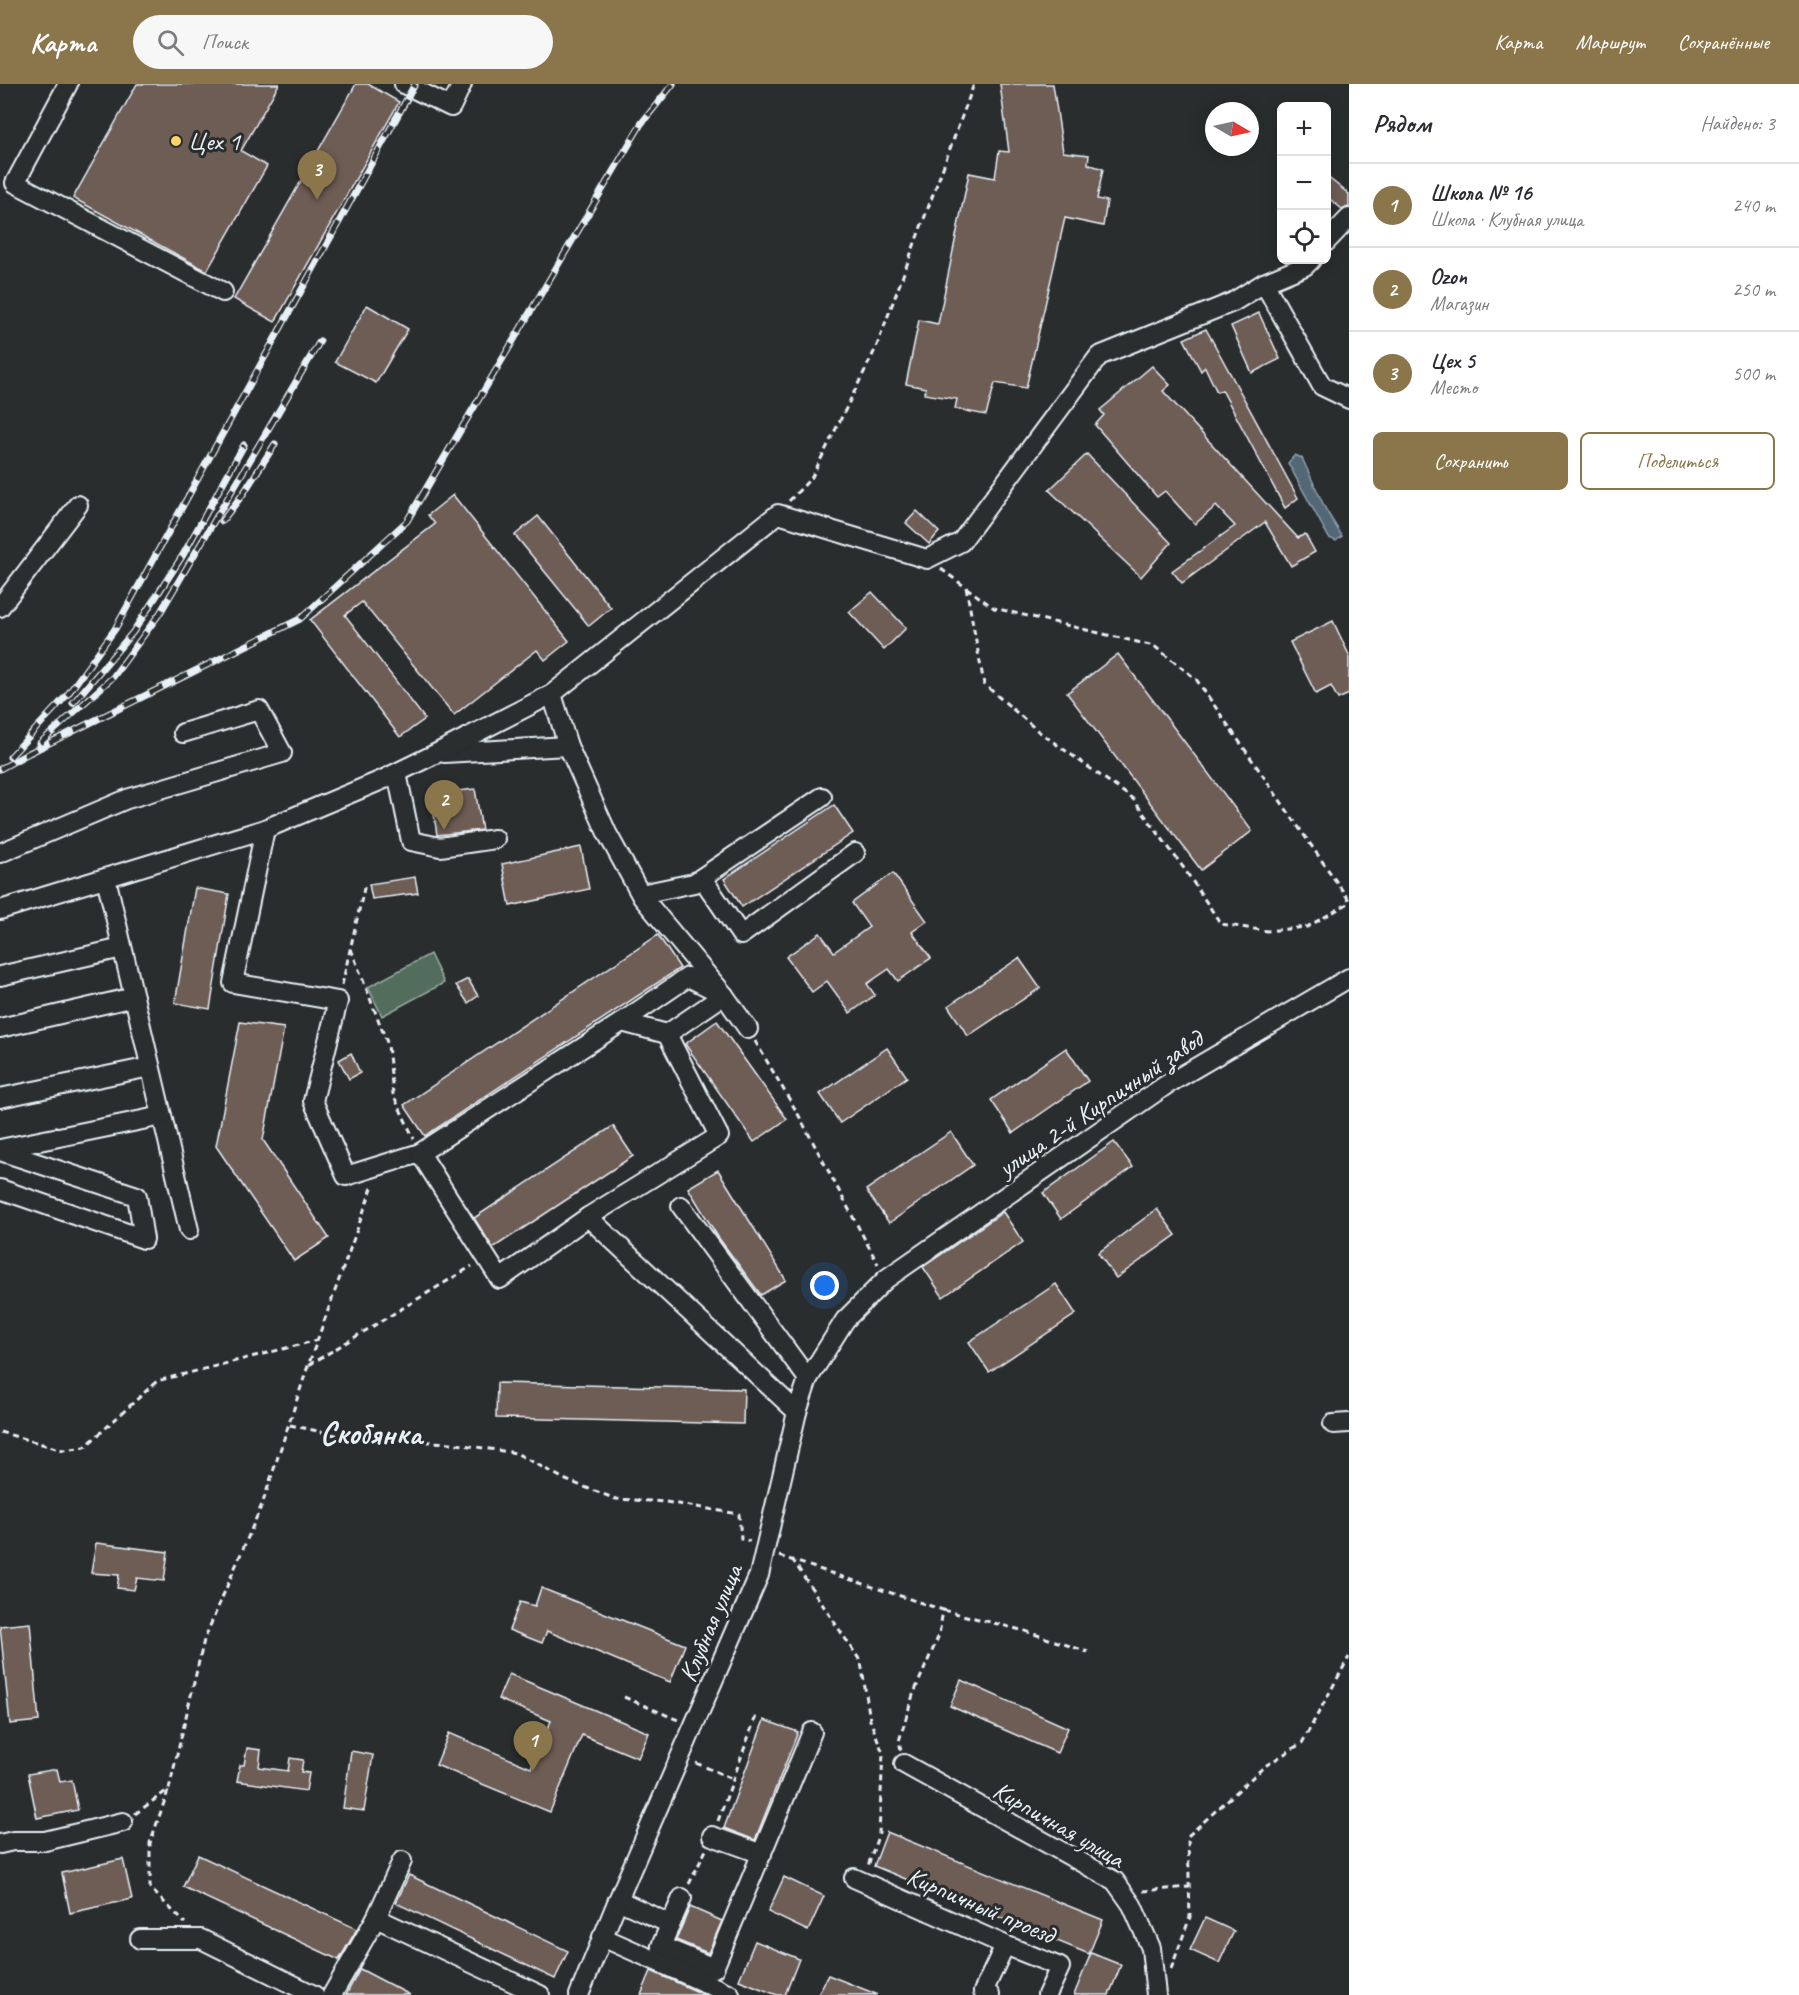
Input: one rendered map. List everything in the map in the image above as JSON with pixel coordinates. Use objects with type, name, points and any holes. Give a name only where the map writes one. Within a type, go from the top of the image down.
[{"type":"street","points":[[68,84],[15,183],[223,292]]},
{"type":"street","points":[[404,84],[450,106],[462,84]]},
{"type":"street","points":[[1331,237],[1349,218]]},
{"type":"street","points":[[0,910],[265,829],[397,773],[435,754],[552,694],[778,514],[927,559],[961,542],[1099,356],[1233,302],[1264,284],[1307,264]]},
{"type":"street","points":[[1264,284],[1322,386],[1349,399]]},
{"type":"street","points":[[0,607],[78,506]]},
{"type":"street","points":[[552,694],[568,746],[607,833],[640,894],[724,995],[748,1029]]},
{"type":"street","points":[[0,853],[127,799],[282,753],[259,710],[183,733]]},
{"type":"street","points":[[435,754],[568,746]]},
{"type":"street","points":[[397,773],[411,841],[440,847],[495,839]]},
{"type":"street","points":[[640,894],[694,883],[822,797]]},
{"type":"street","points":[[265,829],[233,983],[338,1001],[313,1101],[346,1176],[420,1153],[688,977],[724,995]]},
{"type":"street","points":[[702,878],[741,934],[855,853]]},
{"type":"street","points":[[106,878],[189,1230]]},
{"type":"street","points":[[0,976],[122,948]]},
{"type":"street","name":"улица 2-й Кирпичный завод","points":[[886,1279],[1166,1085],[1349,978]]},
{"type":"street","points":[[667,1034],[724,995]]},
{"type":"street","points":[[0,1028],[134,997]]},
{"type":"street","points":[[420,1153],[500,1279],[588,1217],[719,1136],[667,1034],[622,1022]]},
{"type":"street","points":[[0,1098],[150,1067]]},
{"type":"street","points":[[0,1150],[162,1116]]},
{"type":"street","points":[[0,1150],[137,1196],[144,1239],[0,1189]]},
{"type":"street","points":[[681,1206],[808,1379]]},
{"type":"street","points":[[588,1217],[797,1412]]},
{"type":"street","name":"Клубная улица","points":[[579,1995],[759,1575],[797,1412],[808,1379],[845,1320],[886,1279]]},
{"type":"street","points":[[682,1898],[661,1946],[714,1968],[812,1731]]},
{"type":"street","name":"Кирпичная улица","points":[[904,1764],[1115,1881],[1132,1905],[1151,1948],[1156,1995]]},
{"type":"street","points":[[0,1844],[13,1841],[45,1841],[123,1822]]},
{"type":"street","points":[[712,1836],[762,1854]]},
{"type":"street","points":[[332,1995],[376,1918],[402,1861]]},
{"type":"street","name":"Кирпичный проезд","points":[[859,1880],[1005,1945],[1060,1966],[1047,1995]]},
{"type":"street","points":[[618,1900],[670,1924]]},
{"type":"street","points":[[376,1918],[540,1995]]},
{"type":"street","points":[[602,1937],[730,1994]]},
{"type":"street","points":[[140,1939],[201,1940],[314,1995]]},
{"type":"street","points":[[990,1995],[983,1992],[1005,1945]]},
{"type":"path","points":[[778,514],[812,477],[876,348],[974,84]]},
{"type":"path","points":[[927,559],[966,587],[994,608],[1154,646],[1197,679],[1349,901],[1307,927],[1267,931],[1221,924],[1184,867],[1133,799],[1038,731],[984,684],[966,587]]},
{"type":"path","points":[[338,1001],[365,884]]},
{"type":"path","points":[[351,949],[388,1045],[393,1094],[420,1153]]},
{"type":"path","points":[[748,1029],[798,1114],[886,1279]]},
{"type":"path","points":[[201,1940],[150,1888],[150,1843],[168,1789],[204,1640],[263,1502],[308,1366],[380,1166]]},
{"type":"path","points":[[308,1366],[487,1257]]},
{"type":"path","points":[[0,1432],[63,1450],[85,1447],[157,1381],[318,1340]]},
{"type":"path","points":[[289,1425],[345,1437],[450,1443],[516,1453],[566,1480],[616,1499],[666,1502],[740,1514],[741,1539],[868,1586],[943,1610],[1026,1631],[1088,1652]]},
{"type":"path","points":[[792,1559],[861,1662],[870,1720],[883,1753],[879,1833],[859,1880]]},
{"type":"path","points":[[904,1764],[899,1741],[913,1695],[939,1635],[943,1610]]},
{"type":"path","points":[[1169,1973],[1190,1917],[1188,1836],[1265,1766],[1302,1743],[1349,1657]]},
{"type":"path","points":[[624,1697],[693,1727]]},
{"type":"path","points":[[682,1898],[712,1836],[756,1716]]},
{"type":"path","points":[[680,1757],[733,1779]]},
{"type":"path","points":[[123,1822],[168,1789]]},
{"type":"path","points":[[1115,1881],[1138,1891],[1190,1887]]},
{"type":"green space","points":[[430,954],[444,983],[382,1016],[368,987]]},
{"type":"water","points":[[1295,455],[1302,458],[1326,510],[1342,536],[1336,541],[1329,538],[1288,463]]},
{"type":"building","name":"Цех 1","points":[[137,84],[279,84],[241,151],[267,166],[207,271],[73,198]]},
{"type":"building","points":[[356,84],[368,84],[399,102],[275,322],[234,299]]},
{"type":"building","points":[[1000,84],[1053,84],[1063,152],[1089,155],[1088,164],[1103,169],[1097,199],[1107,201],[1103,226],[1065,218],[1026,388],[995,383],[986,415],[955,409],[957,399],[924,394],[926,388],[906,384],[919,320],[938,324],[969,173],[995,178],[999,151],[1009,152]]},
{"type":"building","points":[[1331,180],[1349,194],[1349,207],[1342,209],[1331,200]]},
{"type":"building","points":[[367,305],[408,329],[376,383],[335,362]]},
{"type":"building","points":[[1259,313],[1280,359],[1252,373],[1231,326]]},
{"type":"building","points":[[1206,329],[1298,498],[1285,508],[1222,390],[1217,392],[1205,367],[1201,371],[1184,339]]},
{"type":"building","points":[[1152,366],[1170,385],[1163,391],[1298,538],[1305,534],[1315,552],[1291,566],[1265,522],[1182,583],[1172,571],[1235,526],[1216,506],[1195,524],[1165,491],[1157,497],[1095,425],[1104,415],[1100,410]]},
{"type":"building","points":[[1087,454],[1171,543],[1141,577],[1049,490]]},
{"type":"building","points":[[453,495],[569,641],[545,660],[537,650],[454,715],[362,602],[345,615],[425,719],[400,737],[310,620],[435,524],[428,515]]},
{"type":"building","points":[[917,511],[939,532],[929,544],[906,523]]},
{"type":"building","points":[[538,516],[611,608],[589,626],[515,535]]},
{"type":"building","points":[[872,592],[906,628],[884,650],[849,612]]},
{"type":"building","points":[[1333,621],[1349,655],[1349,694],[1338,699],[1331,686],[1316,694],[1290,642]]},
{"type":"building","points":[[1118,654],[1252,831],[1201,870],[1067,693]]},
{"type":"building","points":[[475,789],[482,830],[437,835],[431,794]]},
{"type":"building","points":[[834,805],[853,833],[742,907],[724,879]]},
{"type":"building","points":[[581,847],[589,889],[510,906],[502,864]]},
{"type":"building","points":[[893,873],[927,921],[912,932],[931,958],[898,981],[889,969],[867,984],[875,995],[850,1013],[827,981],[812,992],[786,957],[820,933],[834,952],[869,927],[852,903]]},
{"type":"building","points":[[415,877],[418,893],[372,899],[369,884]]},
{"type":"building","points":[[195,888],[229,894],[210,1009],[175,1003]]},
{"type":"building","points":[[658,935],[680,968],[425,1136],[404,1105]]},
{"type":"building","points":[[1019,958],[1040,988],[968,1036],[948,1006]]},
{"type":"building","points":[[468,979],[478,996],[468,1003],[456,985]]},
{"type":"building","points":[[717,1021],[787,1119],[754,1142],[685,1044]]},
{"type":"building","points":[[240,1022],[284,1028],[263,1140],[329,1238],[294,1261],[216,1146]]},
{"type":"building","points":[[887,1048],[907,1077],[840,1123],[820,1094]]},
{"type":"building","points":[[1066,1048],[1088,1081],[1013,1133],[991,1100]]},
{"type":"building","points":[[351,1053],[360,1073],[349,1079],[339,1060]]},
{"type":"building","points":[[613,1126],[633,1156],[493,1248],[474,1218]]},
{"type":"building","points":[[951,1132],[973,1165],[889,1223],[866,1190]]},
{"type":"building","points":[[1114,1142],[1133,1167],[1061,1219],[1043,1193]]},
{"type":"building","points":[[718,1170],[786,1280],[761,1295],[718,1237],[688,1188]]},
{"type":"building","points":[[1157,1209],[1176,1235],[1116,1278],[1098,1253]]},
{"type":"building","points":[[1003,1212],[1023,1242],[943,1297],[923,1267]]},
{"type":"building","points":[[1056,1284],[1076,1314],[989,1372],[969,1342]]},
{"type":"building","points":[[497,1383],[744,1389],[743,1424],[496,1418]]},
{"type":"building","points":[[96,1543],[168,1552],[164,1581],[137,1578],[134,1590],[117,1588],[119,1575],[91,1573]]},
{"type":"building","points":[[541,1588],[685,1645],[670,1682],[547,1631],[542,1643],[509,1630],[520,1602],[535,1606]]},
{"type":"building","points":[[30,1623],[39,1721],[10,1724],[0,1626]]},
{"type":"building","points":[[509,1674],[649,1733],[638,1758],[582,1735],[550,1812],[436,1765],[449,1733],[531,1768],[551,1721],[498,1699]]},
{"type":"building","points":[[961,1680],[1068,1728],[1057,1753],[950,1706]]},
{"type":"building","points":[[764,1720],[798,1732],[755,1840],[724,1828]]},
{"type":"building","points":[[247,1748],[261,1750],[259,1767],[288,1771],[290,1758],[303,1760],[301,1772],[309,1773],[306,1791],[237,1781],[240,1765],[244,1765]]},
{"type":"building","points":[[351,1751],[373,1755],[364,1811],[343,1808]]},
{"type":"building","points":[[57,1769],[60,1782],[72,1780],[78,1810],[37,1818],[28,1774]]},
{"type":"building","points":[[887,1832],[1103,1920],[1089,1954],[874,1866]]},
{"type":"building","points":[[198,1855],[357,1929],[339,1960],[183,1887]]},
{"type":"building","points":[[123,1859],[132,1899],[70,1913],[62,1873]]},
{"type":"building","points":[[409,1875],[568,1951],[555,1979],[396,1903]]},
{"type":"building","points":[[784,1877],[824,1896],[808,1931],[768,1912]]},
{"type":"building","points":[[690,1907],[722,1921],[708,1953],[676,1940]]},
{"type":"building","points":[[1205,1918],[1234,1931],[1219,1963],[1190,1950]]},
{"type":"building","points":[[755,1941],[799,1959],[785,1995],[777,1995],[739,1980]]},
{"type":"building","points":[[1091,1953],[1121,1965],[1109,1995],[1074,1995]]},
{"type":"building","points":[[360,1969],[410,1995],[346,1995]]},
{"type":"building","points":[[651,1971],[705,1995],[641,1995]]},
{"type":"building","points":[[828,1975],[876,1994],[876,1995],[818,1995]]},
{"type":"railway","points":[[10,757],[68,694],[115,629],[415,84]]},
{"type":"railway","points":[[0,769],[300,619],[407,521],[641,124],[673,84]]},
{"type":"railway","points":[[40,743],[113,677],[160,613],[320,341]]},
{"type":"railway","points":[[222,521],[243,494],[275,444]]},
{"type":"railway","points":[[73,703],[133,632],[183,555],[244,445]]},
{"type":"place","name":"Цех 1","points":[[176,141]]},
{"type":"place","name":"Цех 5","points":[[317,200]]},
{"type":"place","name":"Ozon","points":[[444,830]]},
{"type":"place","name":"Школа № 16","points":[[533,1771]]},
{"type":"district","name":"Скобянка","points":[[371,1433]]}]
